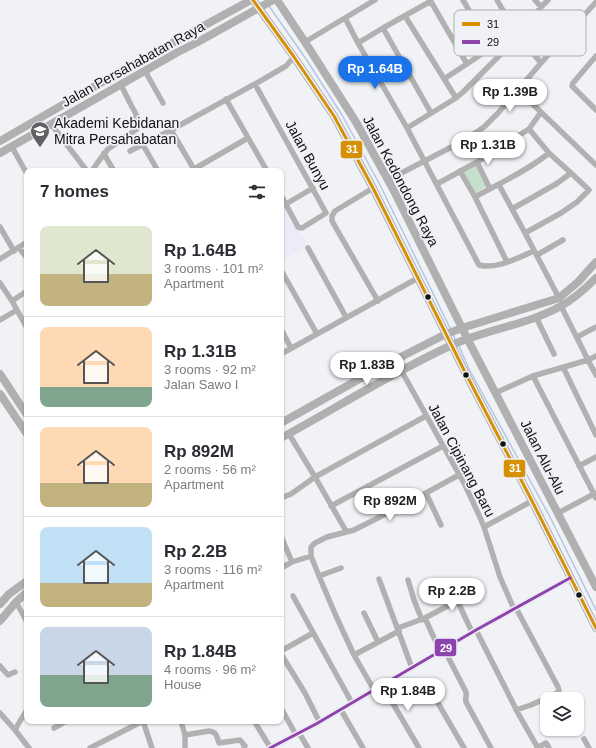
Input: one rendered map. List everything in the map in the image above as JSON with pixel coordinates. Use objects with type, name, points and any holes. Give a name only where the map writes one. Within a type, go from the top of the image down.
[{"type":"street","points":[[252,0],[260,7],[334,116],[374,188],[418,278],[454,331],[453,344],[596,628]]},
{"type":"street","name":"Jalan Persahabatan Raya","points":[[0,140],[123,70],[252,0]]},
{"type":"street","name":"Jalan Persahabatan Raya","points":[[0,153],[273,0]]},
{"type":"street","name":"Jalan Kedondong Raya","points":[[277,0],[356,122],[388,180],[454,331],[465,339]]},
{"type":"street","points":[[305,42],[375,0]]},
{"type":"street","points":[[463,0],[469,10]]},
{"type":"street","points":[[497,0],[503,10]]},
{"type":"street","points":[[535,0],[541,7]]},
{"type":"street","points":[[539,10],[548,0]]},
{"type":"street","points":[[358,43],[431,1],[454,41]]},
{"type":"street","points":[[586,13],[596,2]]},
{"type":"street","points":[[405,16],[456,98]]},
{"type":"street","points":[[345,18],[425,161],[479,265],[486,266],[507,262],[536,253],[563,240]]},
{"type":"street","points":[[382,28],[431,113]]},
{"type":"street","points":[[193,32],[198,42]]},
{"type":"street","points":[[462,56],[467,64]]},
{"type":"street","points":[[444,79],[479,56]]},
{"type":"street","points":[[407,128],[456,98],[498,56]]},
{"type":"street","points":[[535,56],[541,62]]},
{"type":"street","points":[[388,180],[464,140],[484,126],[498,113],[546,56]]},
{"type":"street","points":[[596,56],[572,83],[572,86],[596,110]]},
{"type":"street","points":[[130,151],[296,61]]},
{"type":"street","points":[[591,61],[596,67]]},
{"type":"street","points":[[145,71],[163,103]]},
{"type":"street","points":[[94,168],[104,153],[114,144],[137,129],[132,120],[137,116],[121,84]]},
{"type":"street","name":"Jalan Bunyu","points":[[255,84],[326,213],[300,228],[298,227],[286,204]]},
{"type":"street","points":[[518,90],[596,165]]},
{"type":"street","points":[[226,99],[265,168]]},
{"type":"street","points":[[436,184],[477,162],[528,129],[541,112]]},
{"type":"street","points":[[51,124],[85,168]]},
{"type":"street","points":[[525,232],[561,213],[577,202],[588,190],[549,153],[528,129]]},
{"type":"street","points":[[171,130],[193,168]]},
{"type":"street","points":[[197,168],[248,138]]},
{"type":"street","points":[[143,145],[156,168]]},
{"type":"street","points":[[12,147],[24,169]]},
{"type":"street","points":[[104,153],[112,168]]},
{"type":"street","points":[[475,197],[538,162],[549,153]]},
{"type":"street","points":[[477,162],[490,189]]},
{"type":"street","points":[[460,171],[475,197],[507,262]]},
{"type":"street","points":[[512,209],[556,184],[571,173]]},
{"type":"street","points":[[499,185],[536,253],[596,375]]},
{"type":"street","points":[[284,200],[286,204],[313,188]]},
{"type":"street","points":[[374,188],[335,211],[332,216],[332,221],[378,301]]},
{"type":"street","points":[[0,227],[16,249],[24,256]]},
{"type":"street","points":[[0,258],[24,244]]},
{"type":"street","points":[[308,248],[346,317]]},
{"type":"street","points":[[284,421],[379,368],[454,331],[560,302],[596,262]]},
{"type":"street","points":[[284,275],[317,334]]},
{"type":"street","points":[[284,352],[418,278]]},
{"type":"street","points":[[284,436],[401,370],[453,344],[536,317],[588,286],[596,278]]},
{"type":"street","points":[[0,283],[24,323]]},
{"type":"street","points":[[12,301],[24,293]]},
{"type":"street","points":[[0,320],[17,310]]},
{"type":"street","points":[[536,317],[554,354]]},
{"type":"street","points":[[577,338],[596,327]]},
{"type":"street","points":[[284,335],[291,348]]},
{"type":"street","name":"Jalan Alu-Alu","points":[[465,339],[495,393],[596,587]]},
{"type":"street","points":[[495,393],[533,376],[588,360],[596,356]]},
{"type":"street","points":[[562,367],[596,435]]},
{"type":"street","name":"Jalan Cipinang Baru","points":[[401,370],[458,475],[465,485],[484,527],[500,577],[515,609],[559,689],[557,693],[532,708],[516,710]]},
{"type":"street","points":[[0,374],[24,411]]},
{"type":"street","points":[[533,376],[595,495],[558,513]]},
{"type":"street","points":[[0,394],[24,430]]},
{"type":"street","points":[[10,409],[16,410],[19,405],[18,402]]},
{"type":"street","points":[[284,497],[291,494],[315,476],[426,416]]},
{"type":"street","points":[[21,426],[22,420],[24,418]]},
{"type":"street","points":[[289,434],[346,531]]},
{"type":"street","points":[[331,506],[443,446]]},
{"type":"street","points":[[579,466],[596,457]]},
{"type":"street","points":[[374,690],[354,655],[336,616],[311,556],[312,547],[315,543],[327,537],[354,530],[458,475]]},
{"type":"street","points":[[426,493],[441,525]]},
{"type":"street","points":[[484,527],[532,501]]},
{"type":"street","points":[[284,543],[292,562]]},
{"type":"street","points":[[284,566],[292,562],[311,556]]},
{"type":"street","points":[[319,576],[341,568]]},
{"type":"street","points":[[256,724],[270,748],[320,722],[474,631],[570,578]]},
{"type":"street","points":[[379,579],[412,668]]},
{"type":"street","points":[[408,580],[414,600],[466,692],[466,702],[491,748]]},
{"type":"street","points":[[0,604],[9,594],[24,583]]},
{"type":"street","points":[[449,583],[457,602],[537,748],[546,744],[549,748]]},
{"type":"street","points":[[0,621],[24,595]]},
{"type":"street","points":[[293,596],[352,703]]},
{"type":"street","points":[[16,602],[24,617]]},
{"type":"street","points":[[354,655],[398,630],[424,619],[457,602]]},
{"type":"street","points":[[364,613],[378,642]]},
{"type":"street","points":[[284,648],[314,633]]},
{"type":"street","points":[[284,659],[305,693],[320,722]]},
{"type":"street","points":[[0,666],[8,675],[15,672]]},
{"type":"street","points":[[382,685],[419,748]]},
{"type":"street","points":[[431,690],[464,748]]},
{"type":"street","points":[[341,710],[363,748]]},
{"type":"street","points":[[0,713],[28,748]]},
{"type":"street","points":[[284,713],[308,748]]},
{"type":"street","points":[[15,730],[24,715]]},
{"type":"street","points":[[54,728],[61,724]]},
{"type":"street","points":[[90,748],[137,724]]},
{"type":"street","points":[[144,724],[152,748]]},
{"type":"street","points":[[182,724],[185,736],[185,748]]},
{"type":"street","points":[[185,736],[213,731],[217,734],[219,744],[240,740],[245,746],[244,748]]},
{"type":"street","points":[[584,739],[589,747]]},
{"type":"shaded area","points":[[284,205],[308,246],[284,259]]},
{"type":"green space","points":[[476,165],[487,186],[474,194],[463,173]]},
{"type":"waterway","points":[[269,6],[306,59],[342,115],[380,185],[450,328]]},
{"type":"waterway","points":[[453,334],[456,341]]},
{"type":"waterway","points":[[459,346],[469,369],[550,517],[596,610]]},
{"type":"transit line","name":"31","points":[[253,0],[334,116],[373,188],[596,628]]},
{"type":"transit line","name":"29","points":[[270,748],[316,724],[476,630],[570,578]]},
{"type":"place","name":"Akademi Kebidanan Mitra Persahabatan","points":[[40,148]]}]
